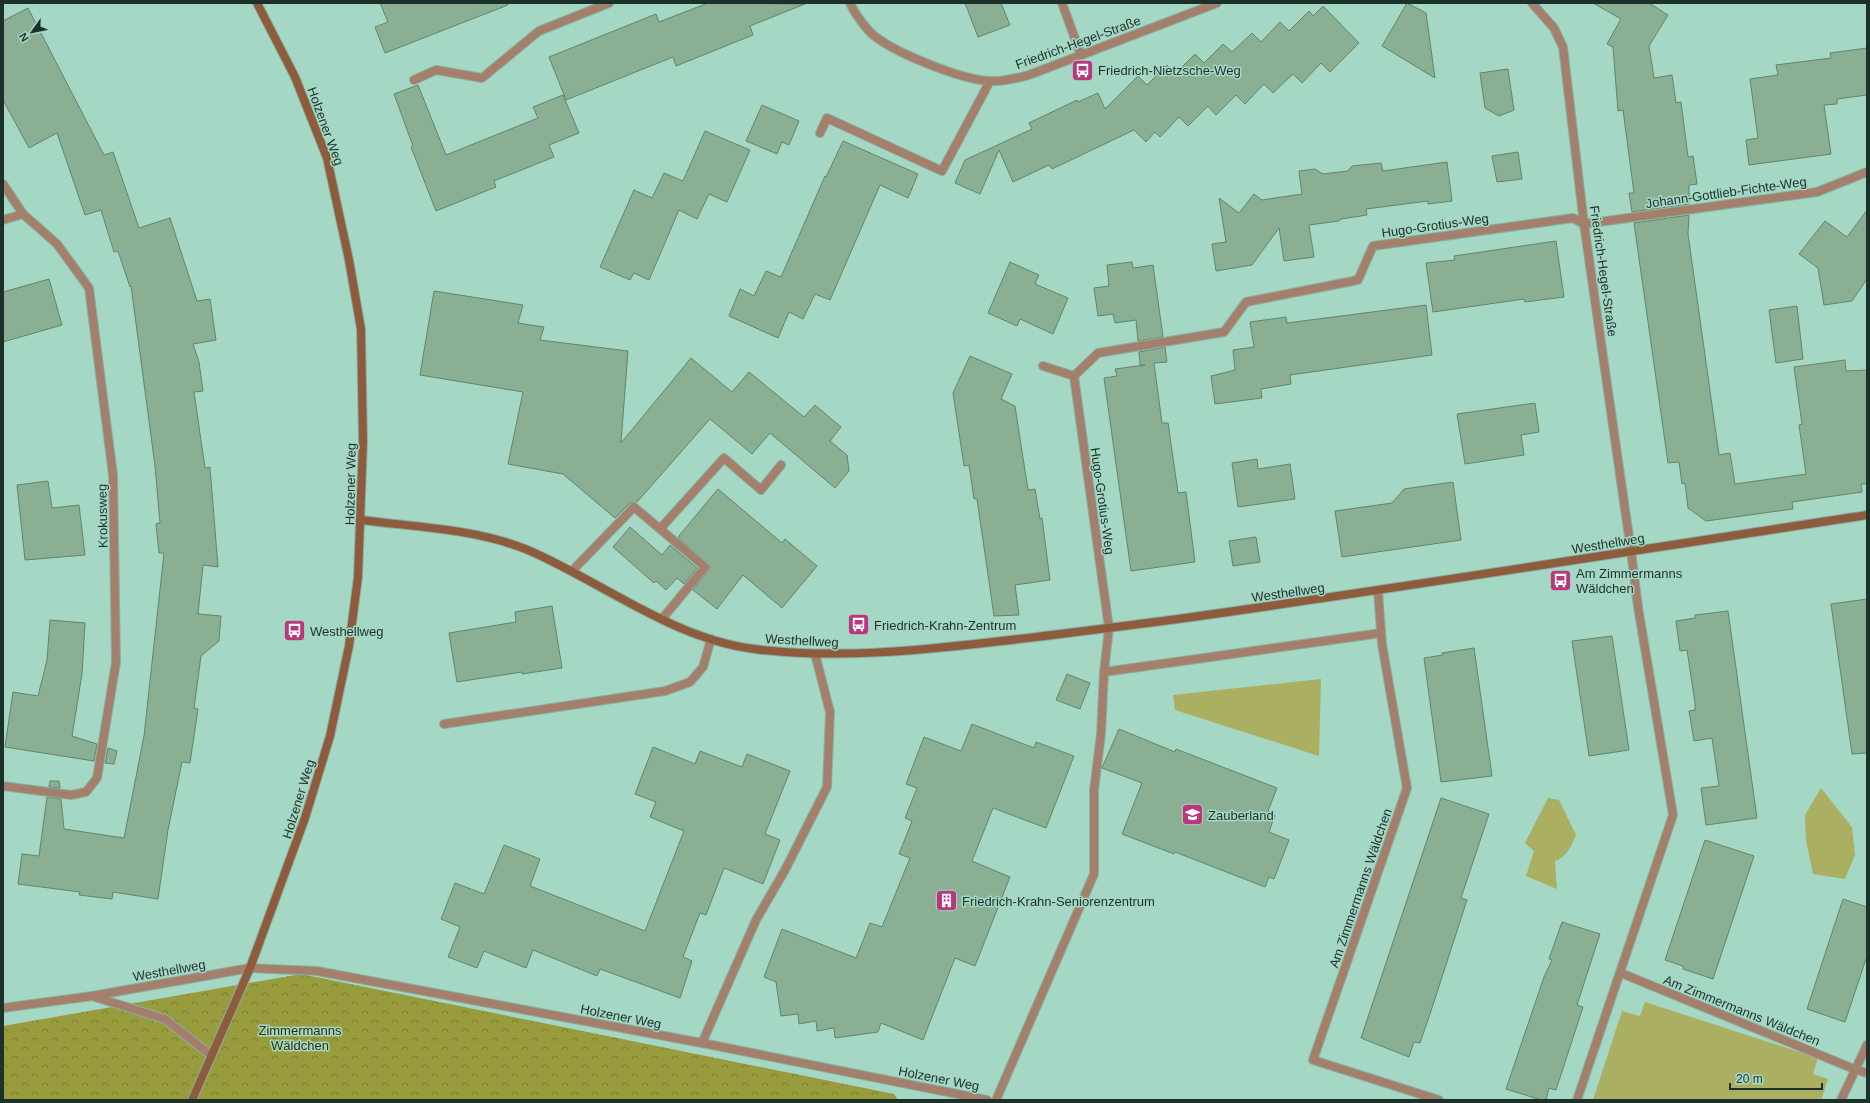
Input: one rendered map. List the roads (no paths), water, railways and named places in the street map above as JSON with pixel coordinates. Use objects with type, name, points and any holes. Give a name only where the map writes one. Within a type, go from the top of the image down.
[{"type":"street","name":"Holzener Weg","points":[[192,1100],[250,968],[292,856],[330,736],[349,646],[358,577],[363,442],[361,329],[350,260],[327,158],[295,77],[257,3]]},
{"type":"street","points":[[414,80],[436,70],[482,78],[539,31],[609,3]]},
{"type":"street","name":"Friedrich-Hegel-Straße","points":[[850,3],[870,31],[895,48],[942,69],[969,78],[990,81],[1009,80],[1029,75],[1217,3]]},
{"type":"street","points":[[1062,3],[1081,55]]},
{"type":"street","name":"Friedrich-Hegel-Straße","points":[[1532,3],[1554,28],[1563,47],[1584,224],[1632,551]]},
{"type":"street","points":[[820,133],[827,118],[942,171],[990,81]]},
{"type":"street","name":"Johann-Gottlieb-Fichte-Weg","points":[[1584,224],[1817,192],[1867,172]]},
{"type":"street","name":"Krokusweg","points":[[3,184],[23,214],[57,244],[89,288],[113,475],[116,662],[97,778],[86,792],[71,795],[3,786]]},
{"type":"street","points":[[3,220],[23,214]]},
{"type":"street","name":"Hugo-Grotius-Weg","points":[[996,1100],[1094,874],[1094,790],[1101,734],[1104,672],[1109,628],[1074,376],[1098,353],[1224,332],[1246,302],[1358,280],[1373,246],[1573,218],[1584,224]]},
{"type":"street","points":[[1043,366],[1074,376]]},
{"type":"street","points":[[660,529],[724,458],[761,490],[781,465]]},
{"type":"street","points":[[572,571],[634,507],[705,567],[662,619]]},
{"type":"street","name":"Westhellweg","points":[[361,520],[494,537],[572,571],[686,631],[711,639],[749,649],[815,654],[862,654],[925,650],[1109,628],[1378,591],[1867,515]]},
{"type":"street","points":[[1577,1100],[1673,816],[1638,607],[1632,551]]},
{"type":"street","name":"Am Zimmermanns Wäldchen","points":[[1378,591],[1381,633],[1407,788],[1313,1060],[1439,1100]]},
{"type":"street","points":[[1104,672],[1381,633]]},
{"type":"street","points":[[444,724],[665,691],[690,682],[703,667],[711,639]]},
{"type":"street","points":[[702,1044],[756,920],[785,870],[828,787],[830,712],[815,654]]},
{"type":"street","name":"Holzener Weg","points":[[250,968],[317,971],[987,1100]]},
{"type":"street","name":"Westhellweg","points":[[3,1008],[92,996],[250,968]]},
{"type":"street","name":"Am Zimmermanns Wäldchen","points":[[1620,973],[1854,1069],[1867,1072]]},
{"type":"street","name":"Westhellweg","points":[[92,996],[165,1019],[212,1056]]},
{"type":"street","points":[[1841,1100],[1854,1069],[1867,1045]]},
{"type":"place","name":"Friedrich-Nietzsche-Weg","points":[[1082,70]]},
{"type":"place","name":"Am Zimmermanns Wäldchen","points":[[1560,580]]},
{"type":"place","name":"Friedrich-Krahn-Zentrum","points":[[858,625]]},
{"type":"place","name":"Westhellweg","points":[[294,631]]},
{"type":"place","name":"Zauberland","points":[[1192,815]]},
{"type":"place","name":"Friedrich-Krahn-Seniorenzentrum","points":[[946,901]]},
{"type":"park label","name":"Zimmermanns Wäldchen","points":[[300,1038]]}]
